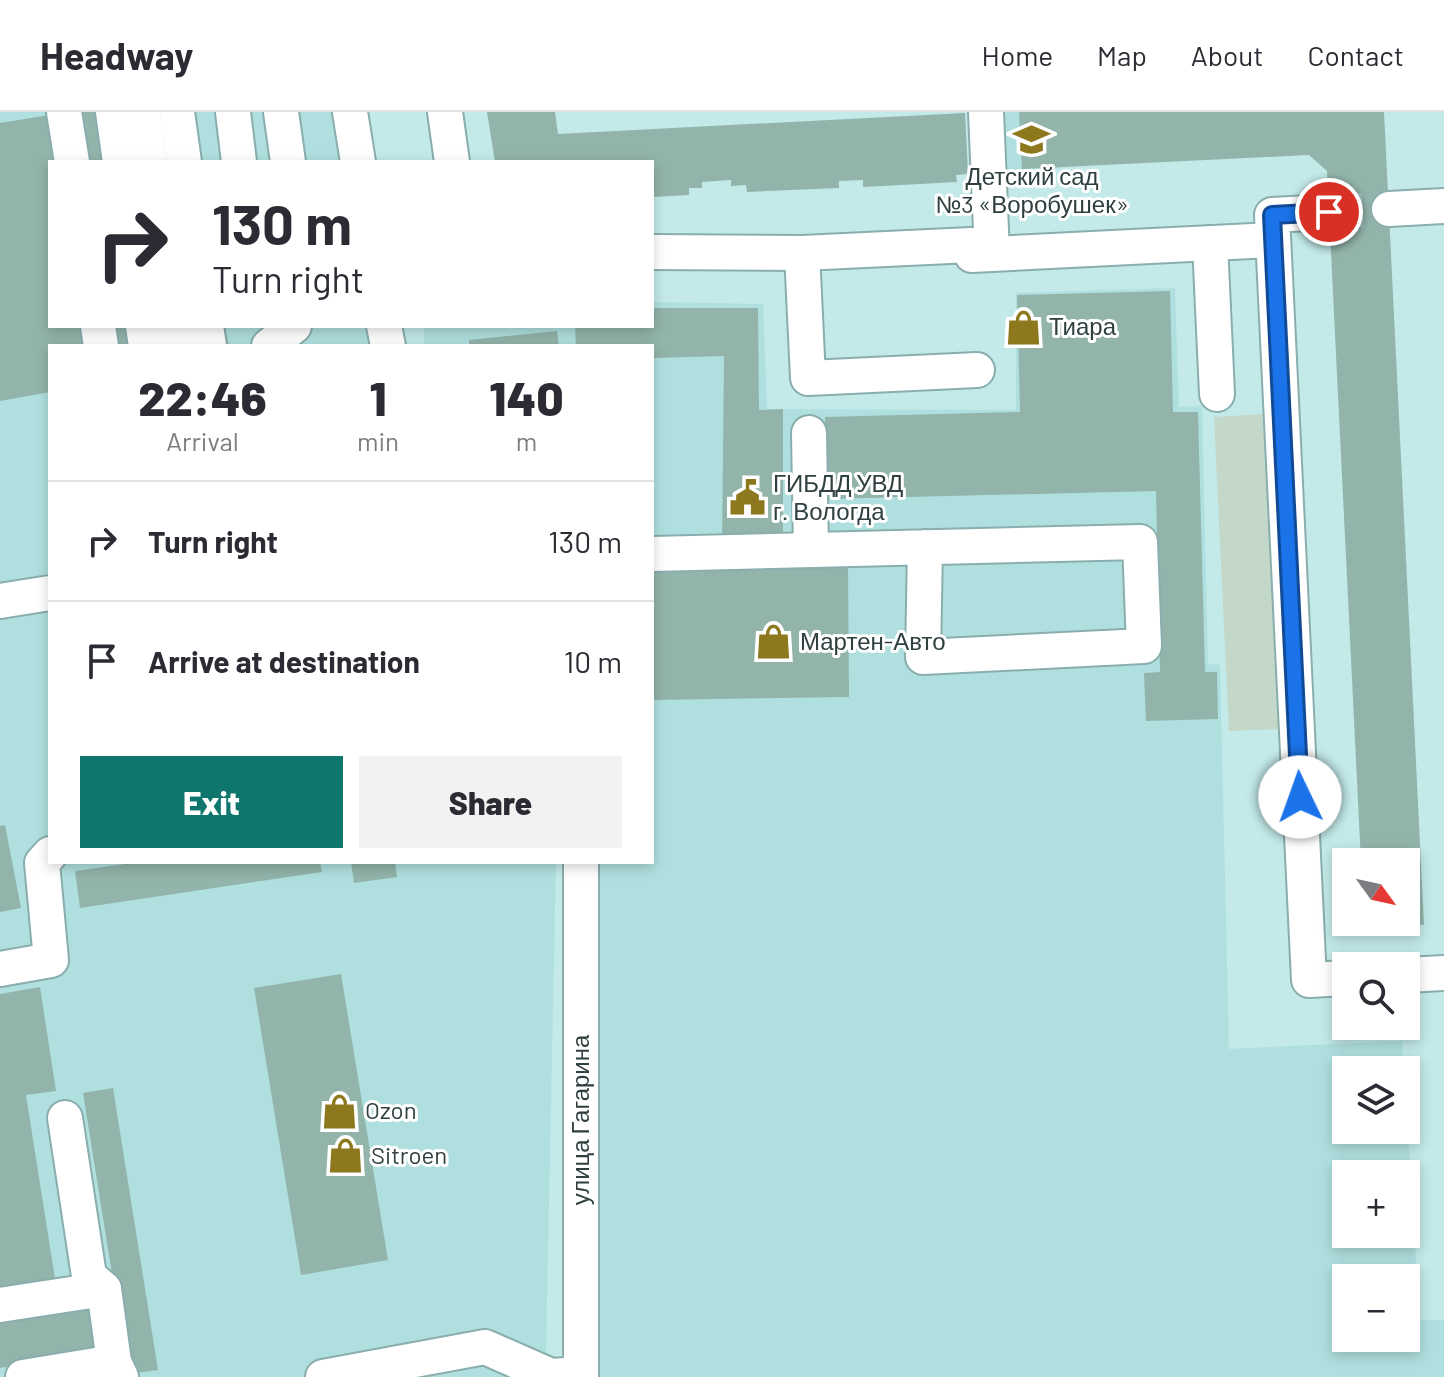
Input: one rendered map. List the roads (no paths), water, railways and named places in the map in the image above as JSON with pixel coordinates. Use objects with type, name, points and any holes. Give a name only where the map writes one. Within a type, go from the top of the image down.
[{"type":"street","points":[[64,112],[72,160]]},
{"type":"street","points":[[88,112],[95,160]]},
{"type":"street","points":[[113,112],[120,160]]},
{"type":"street","points":[[143,112],[150,160]]},
{"type":"street","points":[[177,112],[184,160]]},
{"type":"street","points":[[233,112],[239,160]]},
{"type":"street","points":[[281,112],[288,160]]},
{"type":"street","points":[[350,112],[358,160]]},
{"type":"street","points":[[445,112],[452,160]]},
{"type":"street","points":[[986,112],[992,254]]},
{"type":"street","points":[[1389,209],[1444,206]]},
{"type":"street","points":[[1329,212],[1272,215],[1309,980],[1332,979]]},
{"type":"street","points":[[654,252],[802,253],[971,245],[972,255],[1273,240]]},
{"type":"street","points":[[1210,243],[1217,394]]},
{"type":"street","points":[[802,253],[808,378],[977,370]]},
{"type":"street","points":[[272,344],[292,328]]},
{"type":"street","points":[[809,433],[811,550]]},
{"type":"street","points":[[654,554],[925,547],[1140,542],[1144,646],[923,657],[925,547]]},
{"type":"street","points":[[0,601],[48,593]]},
{"type":"street","points":[[0,969],[51,960],[42,863],[48,856]]},
{"type":"street","name":"улица Гагарина","points":[[581,864],[581,1376]]},
{"type":"street","points":[[1420,974],[1444,973]]},
{"type":"street","points":[[23,1377],[118,1369],[104,1289],[89,1276],[65,1118]]},
{"type":"street","points":[[0,1305],[104,1289]]},
{"type":"street","points":[[323,1377],[485,1347],[551,1376],[581,1376]]},
{"type":"tunnel","points":[[1329,212],[1389,209]]},
{"type":"place","name":"Детский сад №3 «Воробушек»","points":[[1032,140]]},
{"type":"place","name":"Тиара","points":[[1023,327]]},
{"type":"place","name":"ГИБДД УВД г. Вологда","points":[[747,498]]},
{"type":"place","name":"Мартен-Авто","points":[[774,642]]},
{"type":"place","name":"Ozon","points":[[339,1111]]},
{"type":"place","name":"Sitroen","points":[[345,1156]]}]
